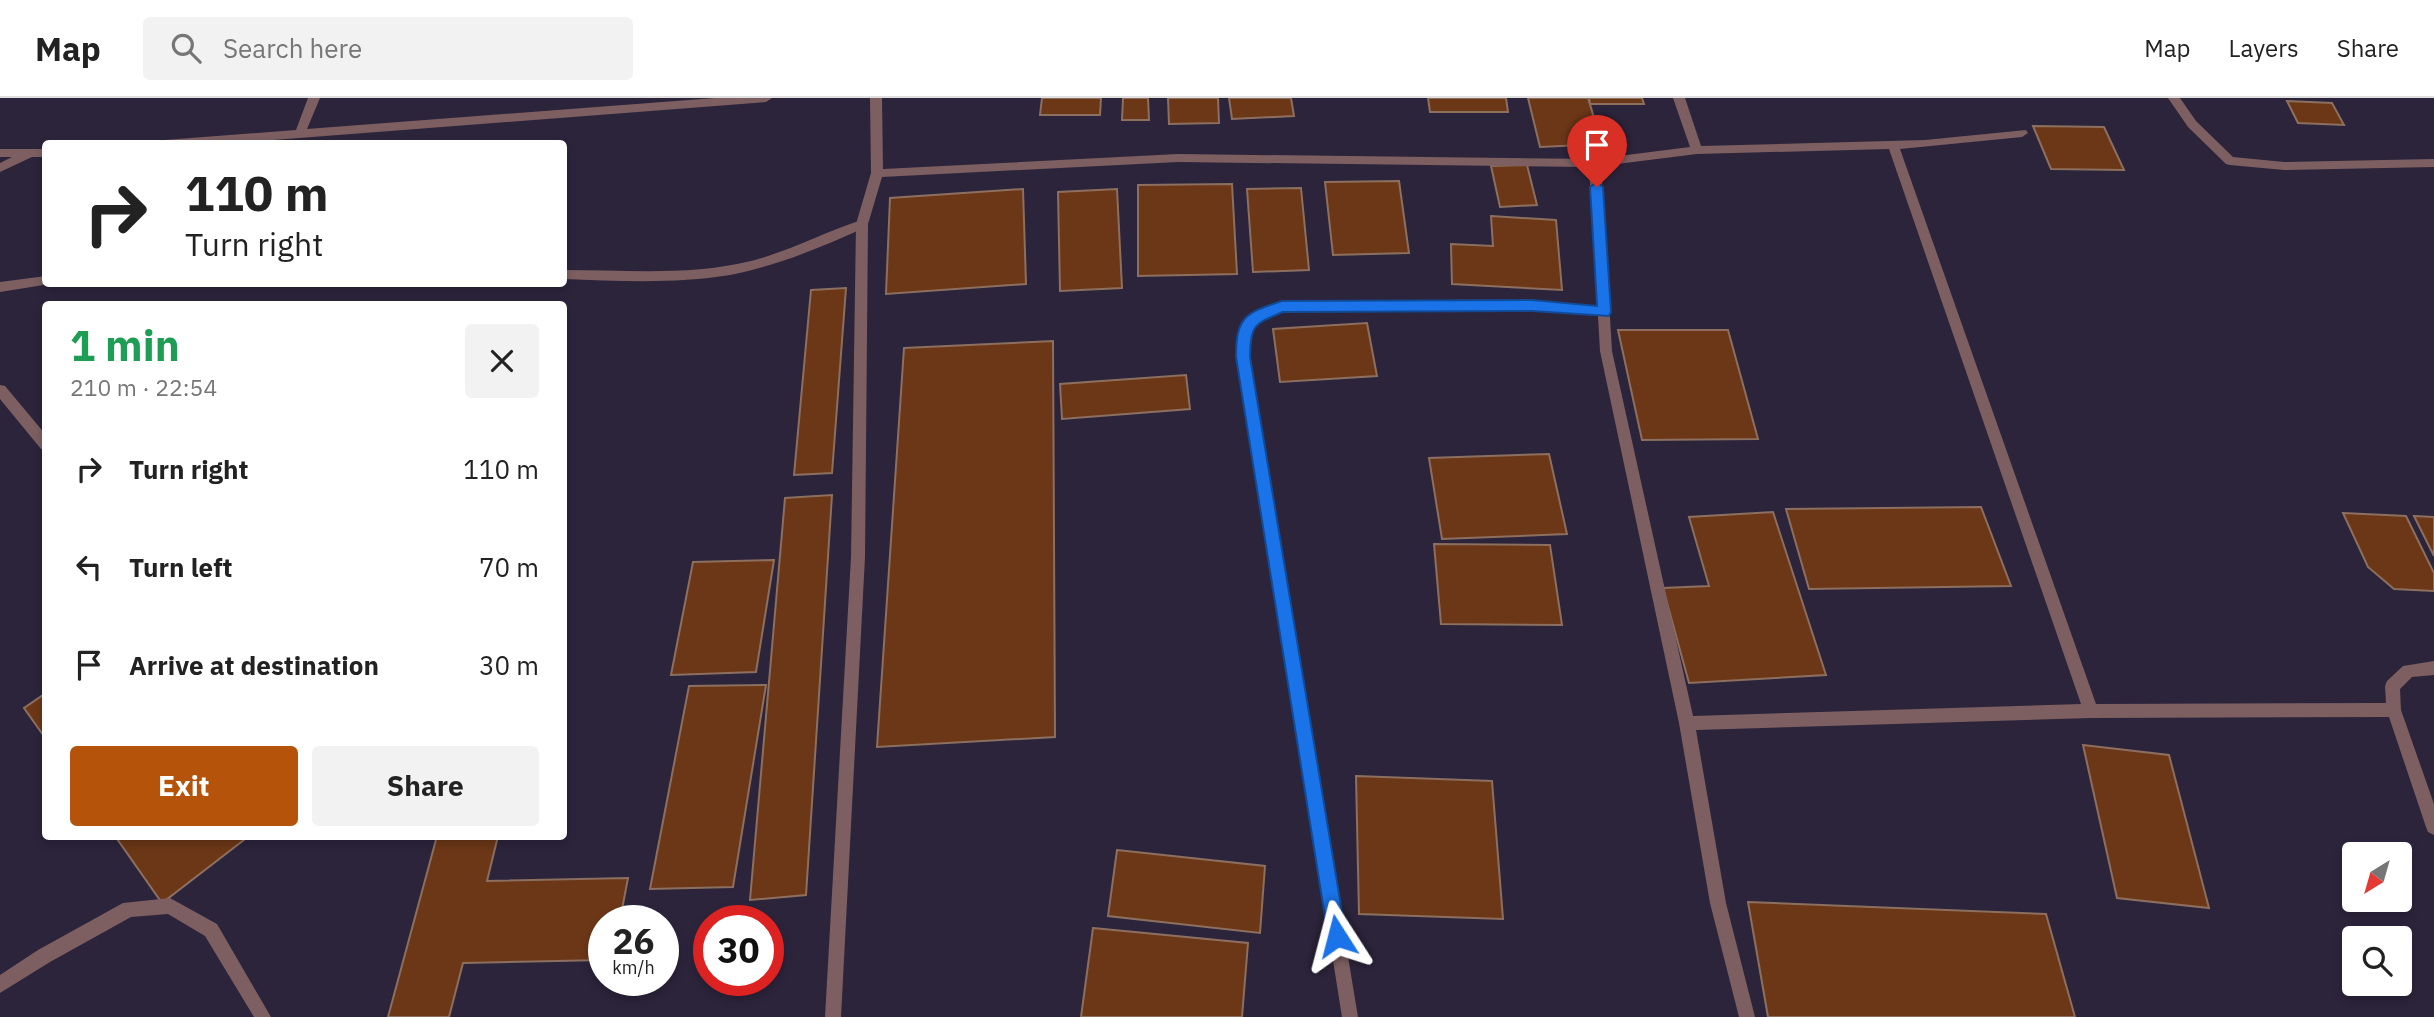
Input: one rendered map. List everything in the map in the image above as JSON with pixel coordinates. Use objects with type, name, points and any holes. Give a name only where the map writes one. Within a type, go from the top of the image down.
[{"type":"street","points":[[300,133],[314,98]]},
{"type":"street","points":[[213,140],[766,98]]},
{"type":"street","points":[[833,1017],[858,557],[862,224],[877,173],[876,98]]},
{"type":"street","points":[[1679,98],[1697,150]]},
{"type":"street","points":[[2174,98],[2192,124],[2230,161],[2284,166],[2434,163]]},
{"type":"street","points":[[877,173],[1178,158],[1595,163],[1697,150],[1893,145],[2022,133]]},
{"type":"street","points":[[1893,145],[2091,710]]},
{"type":"street","points":[[0,153],[42,153]]},
{"type":"street","points":[[0,168],[30,154]]},
{"type":"street","points":[[1595,163],[1606,351],[1687,723],[1718,903],[1747,1017]]},
{"type":"street","points":[[567,275],[709,273],[761,263],[817,245],[862,224]]},
{"type":"street","points":[[0,287],[42,282]]},
{"type":"street","points":[[1350,1017],[1243,357],[1243,332],[1252,319],[1282,307],[1532,306],[1604,312]]},
{"type":"street","points":[[0,390],[42,441]]},
{"type":"street","points":[[2434,667],[2408,671],[2392,686],[2394,710],[2434,827]]},
{"type":"street","points":[[1687,723],[2091,710],[2394,710]]},
{"type":"street","points":[[0,985],[44,956],[129,909],[170,906],[211,930],[263,1017]]},
{"type":"building","points":[[1042,98],[1101,98],[1100,115],[1040,115]]},
{"type":"building","points":[[1123,98],[1148,98],[1149,120],[1122,120]]},
{"type":"building","points":[[1168,98],[1218,98],[1219,123],[1169,124]]},
{"type":"building","points":[[1229,98],[1291,98],[1294,116],[1232,119]]},
{"type":"building","points":[[1428,98],[1506,98],[1508,112],[1430,112]]},
{"type":"building","points":[[1528,98],[1588,98],[1602,144],[1540,147]]},
{"type":"building","points":[[1589,98],[1642,98],[1644,104],[1590,104]]},
{"type":"building","points":[[2287,101],[2332,103],[2344,125],[2298,123]]},
{"type":"building","points":[[2033,126],[2104,127],[2124,170],[2051,169]]},
{"type":"building","points":[[1527,165],[1537,205],[1500,207],[1491,166]]},
{"type":"building","points":[[1399,181],[1409,253],[1333,255],[1325,182]]},
{"type":"building","points":[[1232,184],[1237,274],[1138,276],[1138,185]]},
{"type":"building","points":[[1301,188],[1309,270],[1253,272],[1247,189]]},
{"type":"building","points":[[1023,189],[1026,284],[886,294],[890,198]]},
{"type":"building","points":[[1117,189],[1122,288],[1060,291],[1058,192]]},
{"type":"building","points":[[1491,216],[1556,220],[1562,290],[1452,284],[1451,244],[1493,246]]},
{"type":"building","points":[[846,288],[832,473],[794,475],[811,290]]},
{"type":"building","points":[[1367,323],[1377,376],[1280,382],[1273,329]]},
{"type":"building","points":[[1618,330],[1728,330],[1758,439],[1642,440]]},
{"type":"building","points":[[1053,341],[1055,737],[877,747],[904,348]]},
{"type":"building","points":[[1186,375],[1190,409],[1062,419],[1060,384]]},
{"type":"building","points":[[1549,454],[1567,534],[1442,539],[1429,458]]},
{"type":"building","points":[[832,495],[806,895],[750,900],[785,498]]},
{"type":"building","points":[[1981,507],[2011,586],[1809,589],[1786,509]]},
{"type":"building","points":[[1773,512],[1826,675],[1689,683],[1663,588],[1709,586],[1689,517]]},
{"type":"building","points":[[2343,513],[2406,516],[2434,573],[2434,591],[2394,589],[2368,567]]},
{"type":"building","points":[[2414,516],[2434,517],[2434,556]]},
{"type":"building","points":[[1434,544],[1550,545],[1562,625],[1441,624]]},
{"type":"building","points":[[774,560],[756,672],[671,675],[693,562]]},
{"type":"building","points":[[766,685],[733,887],[650,889],[689,686]]},
{"type":"building","points":[[42,696],[42,733],[24,708]]},
{"type":"building","points":[[2083,745],[2169,755],[2209,908],[2117,898]]},
{"type":"building","points":[[1356,776],[1492,781],[1503,919],[1359,914]]},
{"type":"building","points":[[118,840],[244,840],[162,903]]},
{"type":"building","points":[[436,840],[497,840],[487,881],[628,878],[623,905],[588,905],[588,960],[463,963],[449,1017],[388,1017]]},
{"type":"building","points":[[1117,850],[1265,866],[1260,933],[1108,916]]},
{"type":"building","points":[[1748,902],[2046,914],[2075,1017],[1768,1017]]},
{"type":"building","points":[[1093,928],[1248,943],[1242,1017],[1081,1017]]},
{"type":"route","points":[[1337,936],[1243,357],[1243,332],[1252,319],[1282,307],[1532,306],[1604,312],[1597,187]]}]
